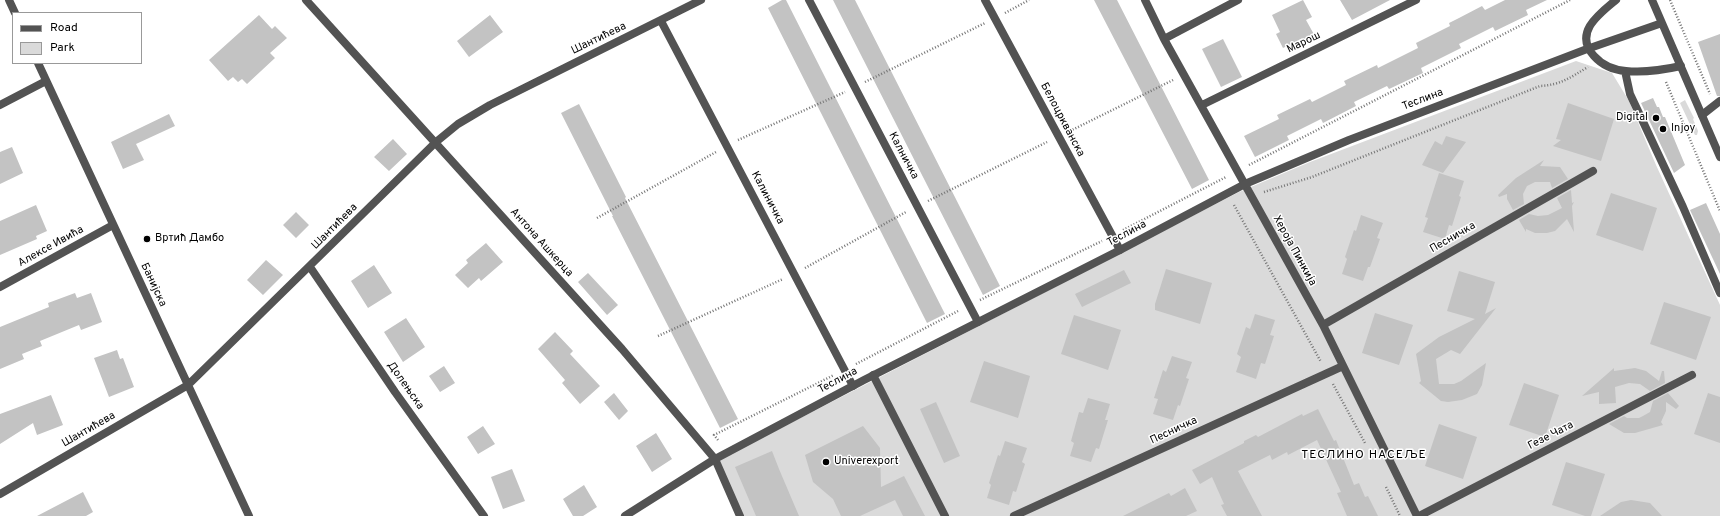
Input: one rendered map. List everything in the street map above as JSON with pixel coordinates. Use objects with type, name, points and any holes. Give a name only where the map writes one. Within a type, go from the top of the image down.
[{"type":"street","points":[[9,0],[15,12]]},
{"type":"street","name":"Антона Ашкерца","points":[[306,0],[622,349],[715,459],[740,516]]},
{"type":"street","name":"Шантићева","points":[[0,494],[188,386],[310,268],[436,142],[458,124],[490,105],[701,0]]},
{"type":"street","name":"Калничка","points":[[809,0],[978,322]]},
{"type":"street","name":"Белоцркванска","points":[[985,0],[1120,250]]},
{"type":"street","name":"Хероја Пинкија","points":[[1145,0],[1164,39],[1323,325],[1418,516]]},
{"type":"street","points":[[1164,39],[1238,0]]},
{"type":"street","name":"Марош","points":[[1202,105],[1416,0]]},
{"type":"street","points":[[1616,0],[1602,12],[1587,30],[1585,40],[1587,49],[1600,62],[1611,68],[1625,71],[1661,70],[1681,66]]},
{"type":"street","points":[[1652,0],[1720,157]]},
{"type":"street","name":"Калиничка","points":[[661,21],[853,386]]},
{"type":"street","name":"Теслина","points":[[625,516],[727,452],[1245,184],[1349,140],[1587,49],[1662,24]]},
{"type":"street","name":"Банијска","points":[[38,64],[250,516]]},
{"type":"street","points":[[1625,71],[1630,94],[1683,207],[1720,292]]},
{"type":"street","points":[[0,105],[46,81]]},
{"type":"street","points":[[1702,115],[1717,103]]},
{"type":"street","name":"Песничка","points":[[1323,325],[1594,171]]},
{"type":"street","name":"Алексе Ивића","points":[[0,287],[113,226]]},
{"type":"street","name":"Долењска","points":[[310,268],[395,392],[484,516]]},
{"type":"street","name":"Песничка","points":[[1014,516],[1343,366]]},
{"type":"street","points":[[874,375],[945,516]]},
{"type":"street","name":"Гезе Чата","points":[[1418,516],[1692,375]]},
{"type":"path","points":[[597,218],[727,146],[855,87],[1029,0]]},
{"type":"path","points":[[727,452],[714,435],[845,370],[969,305],[1112,236],[1570,0]]},
{"type":"path","points":[[1670,0],[1717,103]]},
{"type":"path","points":[[1227,208],[1252,196],[1312,177],[1540,86],[1551,86],[1575,76],[1586,68],[1600,62]]},
{"type":"path","points":[[1661,70],[1718,202],[1720,211]]},
{"type":"path","points":[[1234,205],[1328,373],[1367,447]]},
{"type":"path","points":[[1384,482],[1400,516]]},
{"type":"green space","points":[[1576,61],[1612,73],[1629,101],[1656,165],[1720,305],[1720,516],[743,516],[719,460],[1239,192],[1310,162]]},
{"type":"green space","points":[[1685,100],[1694,118],[1693,119],[1698,131],[1697,135],[1695,135],[1680,103]]},
{"type":"building","points":[[782,0],[786,0],[945,314],[927,323],[768,8]]},
{"type":"building","points":[[833,0],[855,0],[1000,286],[983,295]]},
{"type":"building","points":[[1094,0],[1117,0],[1209,180],[1192,189]]},
{"type":"building","points":[[1303,0],[1312,17],[1306,20],[1316,38],[1303,44],[1301,39],[1283,48],[1276,34],[1280,32],[1272,15]]},
{"type":"building","points":[[1340,0],[1390,0],[1352,20]]},
{"type":"building","points":[[1505,0],[1547,0],[1526,10],[1528,15],[1495,31],[1493,27],[1459,44],[1461,48],[1421,68],[1423,73],[1389,89],[1387,86],[1354,102],[1356,106],[1323,123],[1321,119],[1287,136],[1289,140],[1255,157],[1244,136],[1279,119],[1277,115],[1310,99],[1312,102],[1346,85],[1344,81],[1377,65],[1378,68],[1418,48],[1416,43],[1450,26],[1449,23],[1482,6],[1485,10]]},
{"type":"building","points":[[259,15],[272,29],[275,26],[287,38],[270,53],[275,58],[247,84],[242,79],[238,82],[233,77],[228,81],[209,60]]},
{"type":"building","points":[[490,15],[503,32],[469,57],[457,41]]},
{"type":"building","points":[[1720,34],[1720,96],[1717,96],[1698,42]]},
{"type":"building","points":[[1223,39],[1242,77],[1221,87],[1202,49]]},
{"type":"building","points":[[1653,98],[1663,117],[1665,117],[1685,165],[1674,173],[1641,103]]},
{"type":"building","points":[[1568,103],[1614,119],[1601,161],[1553,146],[1561,140],[1556,139]]},
{"type":"building","points":[[579,104],[626,197],[625,198],[738,419],[720,428],[561,113]]},
{"type":"building","points":[[169,114],[175,126],[136,144],[144,160],[123,169],[111,142]]},
{"type":"building","points":[[1446,136],[1466,142],[1443,173],[1422,165],[1435,141],[1442,145]]},
{"type":"building","points":[[393,139],[407,154],[389,171],[374,157]]},
{"type":"building","points":[[12,147],[23,173],[0,184],[0,152]]},
{"type":"building","points":[[1544,160],[1540,166],[1560,167],[1568,179],[1552,188],[1550,182],[1535,182],[1527,186],[1523,194],[1524,204],[1513,210],[1507,199],[1507,194],[1499,197],[1498,195],[1516,178]]},
{"type":"building","points":[[1439,173],[1464,181],[1459,196],[1461,197],[1452,226],[1449,225],[1445,239],[1423,232],[1428,218],[1425,217]]},
{"type":"building","points":[[1571,190],[1572,203],[1574,202],[1572,206],[1574,232],[1567,219],[1555,231],[1535,233],[1526,229],[1526,232],[1519,220],[1529,214],[1538,216],[1548,215],[1562,208],[1557,198]]},
{"type":"building","points":[[1611,193],[1657,208],[1643,251],[1596,235]]},
{"type":"building","points":[[1706,203],[1720,234],[1720,274],[1690,210]]},
{"type":"building","points":[[36,205],[47,231],[36,236],[37,239],[0,255],[0,221]]},
{"type":"building","points":[[296,212],[309,225],[296,238],[283,225]]},
{"type":"building","points":[[1361,215],[1383,223],[1377,238],[1380,239],[1370,267],[1368,267],[1363,281],[1342,274],[1347,259],[1345,257],[1354,230],[1356,231]]},
{"type":"building","points":[[486,243],[503,262],[481,281],[479,278],[468,288],[455,275],[468,263],[466,260]]},
{"type":"building","points":[[266,260],[283,275],[263,295],[247,280]]},
{"type":"building","points":[[374,265],[392,293],[368,308],[351,281]]},
{"type":"building","points":[[1166,269],[1212,283],[1200,324],[1155,310],[1155,304]]},
{"type":"building","points":[[1124,270],[1131,283],[1082,307],[1075,294]]},
{"type":"building","points":[[1459,271],[1495,282],[1485,314],[1496,308],[1460,354],[1451,350],[1436,359],[1439,384],[1454,384],[1461,381],[1486,363],[1482,385],[1477,394],[1462,400],[1448,402],[1441,401],[1419,383],[1421,381],[1416,354],[1439,337],[1475,319],[1447,311]]},
{"type":"building","points":[[588,273],[618,305],[607,315],[578,282]]},
{"type":"building","points":[[75,293],[77,298],[91,293],[102,322],[81,330],[79,325],[40,341],[42,346],[22,354],[24,359],[0,369],[0,327],[49,307],[48,303]]},
{"type":"building","points":[[1664,302],[1711,317],[1696,360],[1650,344]]},
{"type":"building","points":[[1375,313],[1413,325],[1399,365],[1362,353]]},
{"type":"building","points":[[1255,314],[1275,320],[1270,335],[1274,336],[1265,364],[1261,363],[1256,379],[1236,372],[1241,357],[1237,354],[1246,327],[1250,329]]},
{"type":"building","points":[[1074,315],[1121,330],[1108,370],[1061,354]]},
{"type":"building","points":[[406,318],[425,347],[403,362],[384,332]]},
{"type":"building","points":[[555,332],[573,351],[570,354],[600,386],[580,404],[562,383],[565,380],[538,349]]},
{"type":"building","points":[[117,350],[120,359],[123,358],[134,387],[109,397],[94,358]]},
{"type":"building","points":[[1172,356],[1192,362],[1186,378],[1189,379],[1180,406],[1178,405],[1173,420],[1153,414],[1158,399],[1154,398],[1163,370],[1166,372]]},
{"type":"building","points":[[984,361],[1030,376],[1018,418],[970,402]]},
{"type":"building","points":[[444,366],[455,383],[440,392],[429,376]]},
{"type":"building","points":[[1614,368],[1614,371],[1635,368],[1646,371],[1659,381],[1662,371],[1664,371],[1665,383],[1650,391],[1640,384],[1629,383],[1615,387],[1616,403],[1599,404],[1599,392],[1582,396]]},
{"type":"building","points":[[1524,383],[1559,395],[1545,437],[1509,425]]},
{"type":"building","points":[[614,393],[628,411],[619,420],[604,402]]},
{"type":"building","points":[[1668,393],[1679,406],[1676,409],[1666,402],[1666,411],[1661,422],[1663,425],[1635,433],[1624,433],[1609,424],[1624,416],[1627,418],[1639,418],[1643,416],[1650,412],[1653,401]]},
{"type":"building","points":[[1708,393],[1720,397],[1720,443],[1694,434]]},
{"type":"building","points":[[51,395],[63,425],[37,435],[33,423],[0,444],[0,414]]},
{"type":"building","points":[[1088,398],[1110,404],[1105,420],[1108,420],[1099,449],[1096,448],[1091,462],[1070,456],[1074,443],[1071,441],[1079,412],[1083,413]]},
{"type":"building","points":[[936,402],[960,456],[944,463],[920,409]]},
{"type":"building","points":[[1318,409],[1334,441],[1336,440],[1354,485],[1359,483],[1365,497],[1368,496],[1378,516],[1347,516],[1337,493],[1341,492],[1317,440],[1288,455],[1287,452],[1272,460],[1270,455],[1238,471],[1262,516],[1227,516],[1221,505],[1224,504],[1212,477],[1200,484],[1192,470],[1244,443],[1244,441],[1256,435],[1258,437],[1302,414],[1303,416]]},
{"type":"building","points":[[1439,424],[1477,437],[1463,479],[1425,466]]},
{"type":"building","points":[[483,426],[495,444],[478,454],[467,437]]},
{"type":"building","points":[[863,426],[880,448],[881,487],[904,476],[925,516],[903,516],[895,500],[860,516],[841,516],[833,499],[813,482],[805,455]]},
{"type":"building","points":[[656,433],[672,459],[652,472],[636,446]]},
{"type":"building","points":[[1005,441],[1027,448],[1022,462],[1025,464],[1016,492],[1013,491],[1009,505],[987,498],[991,485],[989,483],[998,455],[1000,456]]},
{"type":"building","points":[[772,451],[799,516],[756,516],[735,467]]},
{"type":"building","points":[[1566,462],[1605,474],[1591,516],[1585,516],[1552,505]]},
{"type":"building","points":[[512,469],[525,501],[503,509],[491,477]]},
{"type":"building","points":[[584,485],[597,507],[583,516],[573,516],[563,499]]},
{"type":"building","points":[[1185,488],[1197,511],[1186,516],[1123,516],[1169,493],[1171,496]]},
{"type":"building","points":[[83,492],[93,512],[86,516],[37,516]]},
{"type":"building","points":[[1631,500],[1650,503],[1662,516],[1600,516],[1621,502]]},
{"type":"place","name":"Digital","points":[[1656,118]]},
{"type":"place","name":"Injoy","points":[[1663,129]]},
{"type":"place","name":"Вртић Дамбо","points":[[147,239]]},
{"type":"place","name":"Univerexport","points":[[826,462]]},
{"type":"district","name":"ТЕСЛИНО НАСЕЉЕ","points":[[1364,456]]}]
